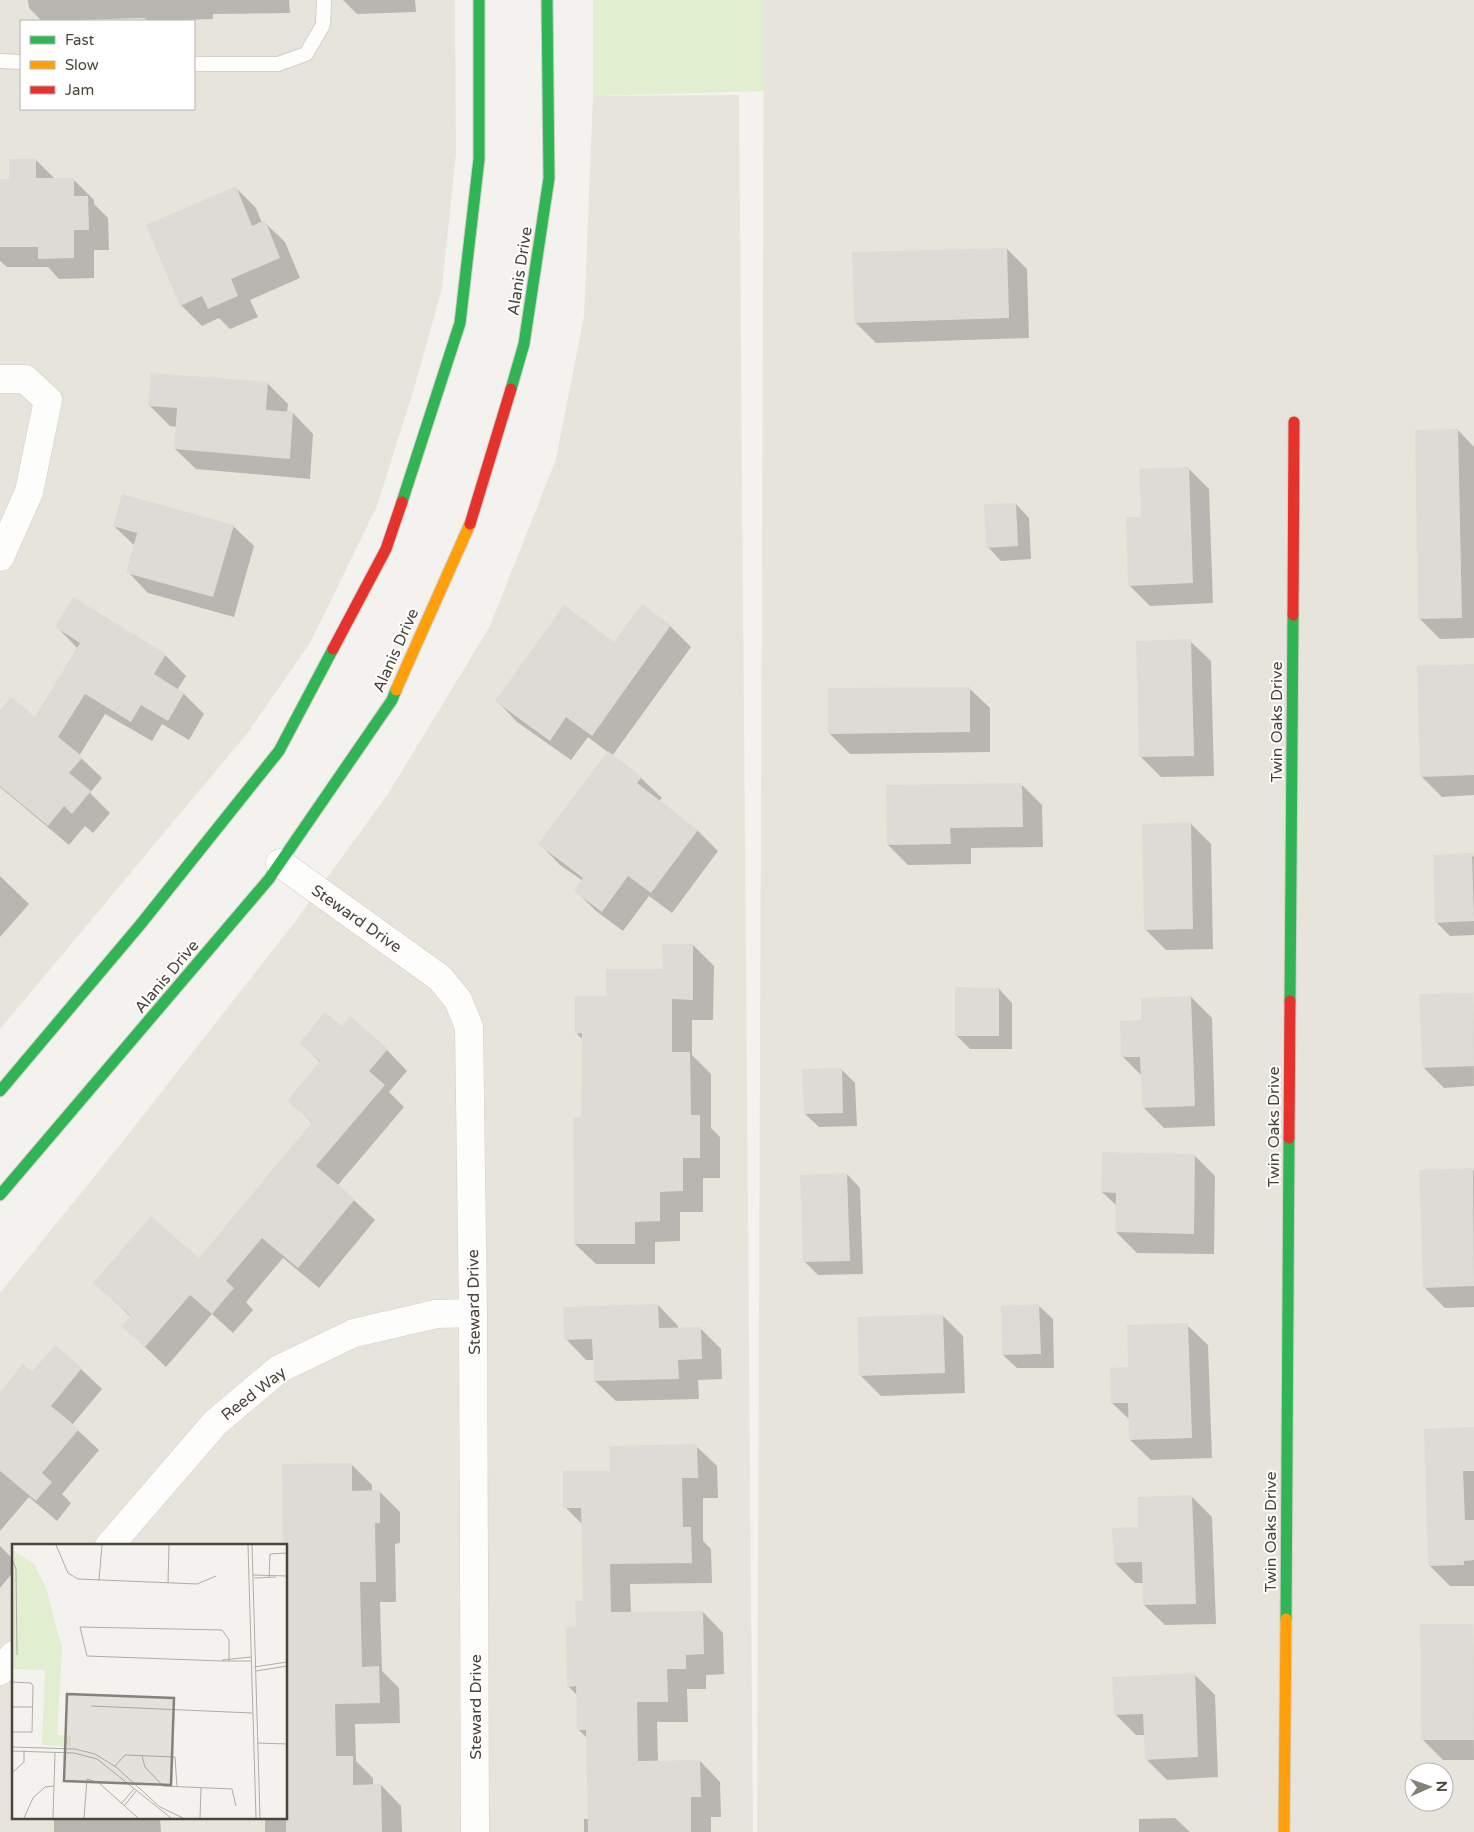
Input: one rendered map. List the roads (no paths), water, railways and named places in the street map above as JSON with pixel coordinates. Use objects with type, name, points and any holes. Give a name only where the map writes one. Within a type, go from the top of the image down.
[{"type":"main road","points":[[0,1090],[140,925],[279,751],[386,549],[460,323],[479,160],[479,0]]},
{"type":"main road","name":"Alanis Drive","points":[[0,1195],[269,879],[392,700],[470,523],[524,344],[549,178],[547,0]]},
{"type":"main road","name":"Twin Oaks Drive","points":[[1284,1832],[1294,422]]},
{"type":"street","points":[[0,379],[25,379],[48,400],[29,492],[0,557]]},
{"type":"street","name":"Steward Drive","points":[[280,863],[440,978],[458,1000],[469,1027],[473,1313],[476,1832]]},
{"type":"street","name":"Reed Way","points":[[111,1544],[215,1423],[279,1370],[354,1333],[436,1314],[473,1313]]},
{"type":"street","points":[[0,1671],[12,1657]]},
{"type":"lane","points":[[195,64],[278,64],[306,54],[323,25],[324,0]]},
{"type":"lane","points":[[0,62],[20,62]]}]
